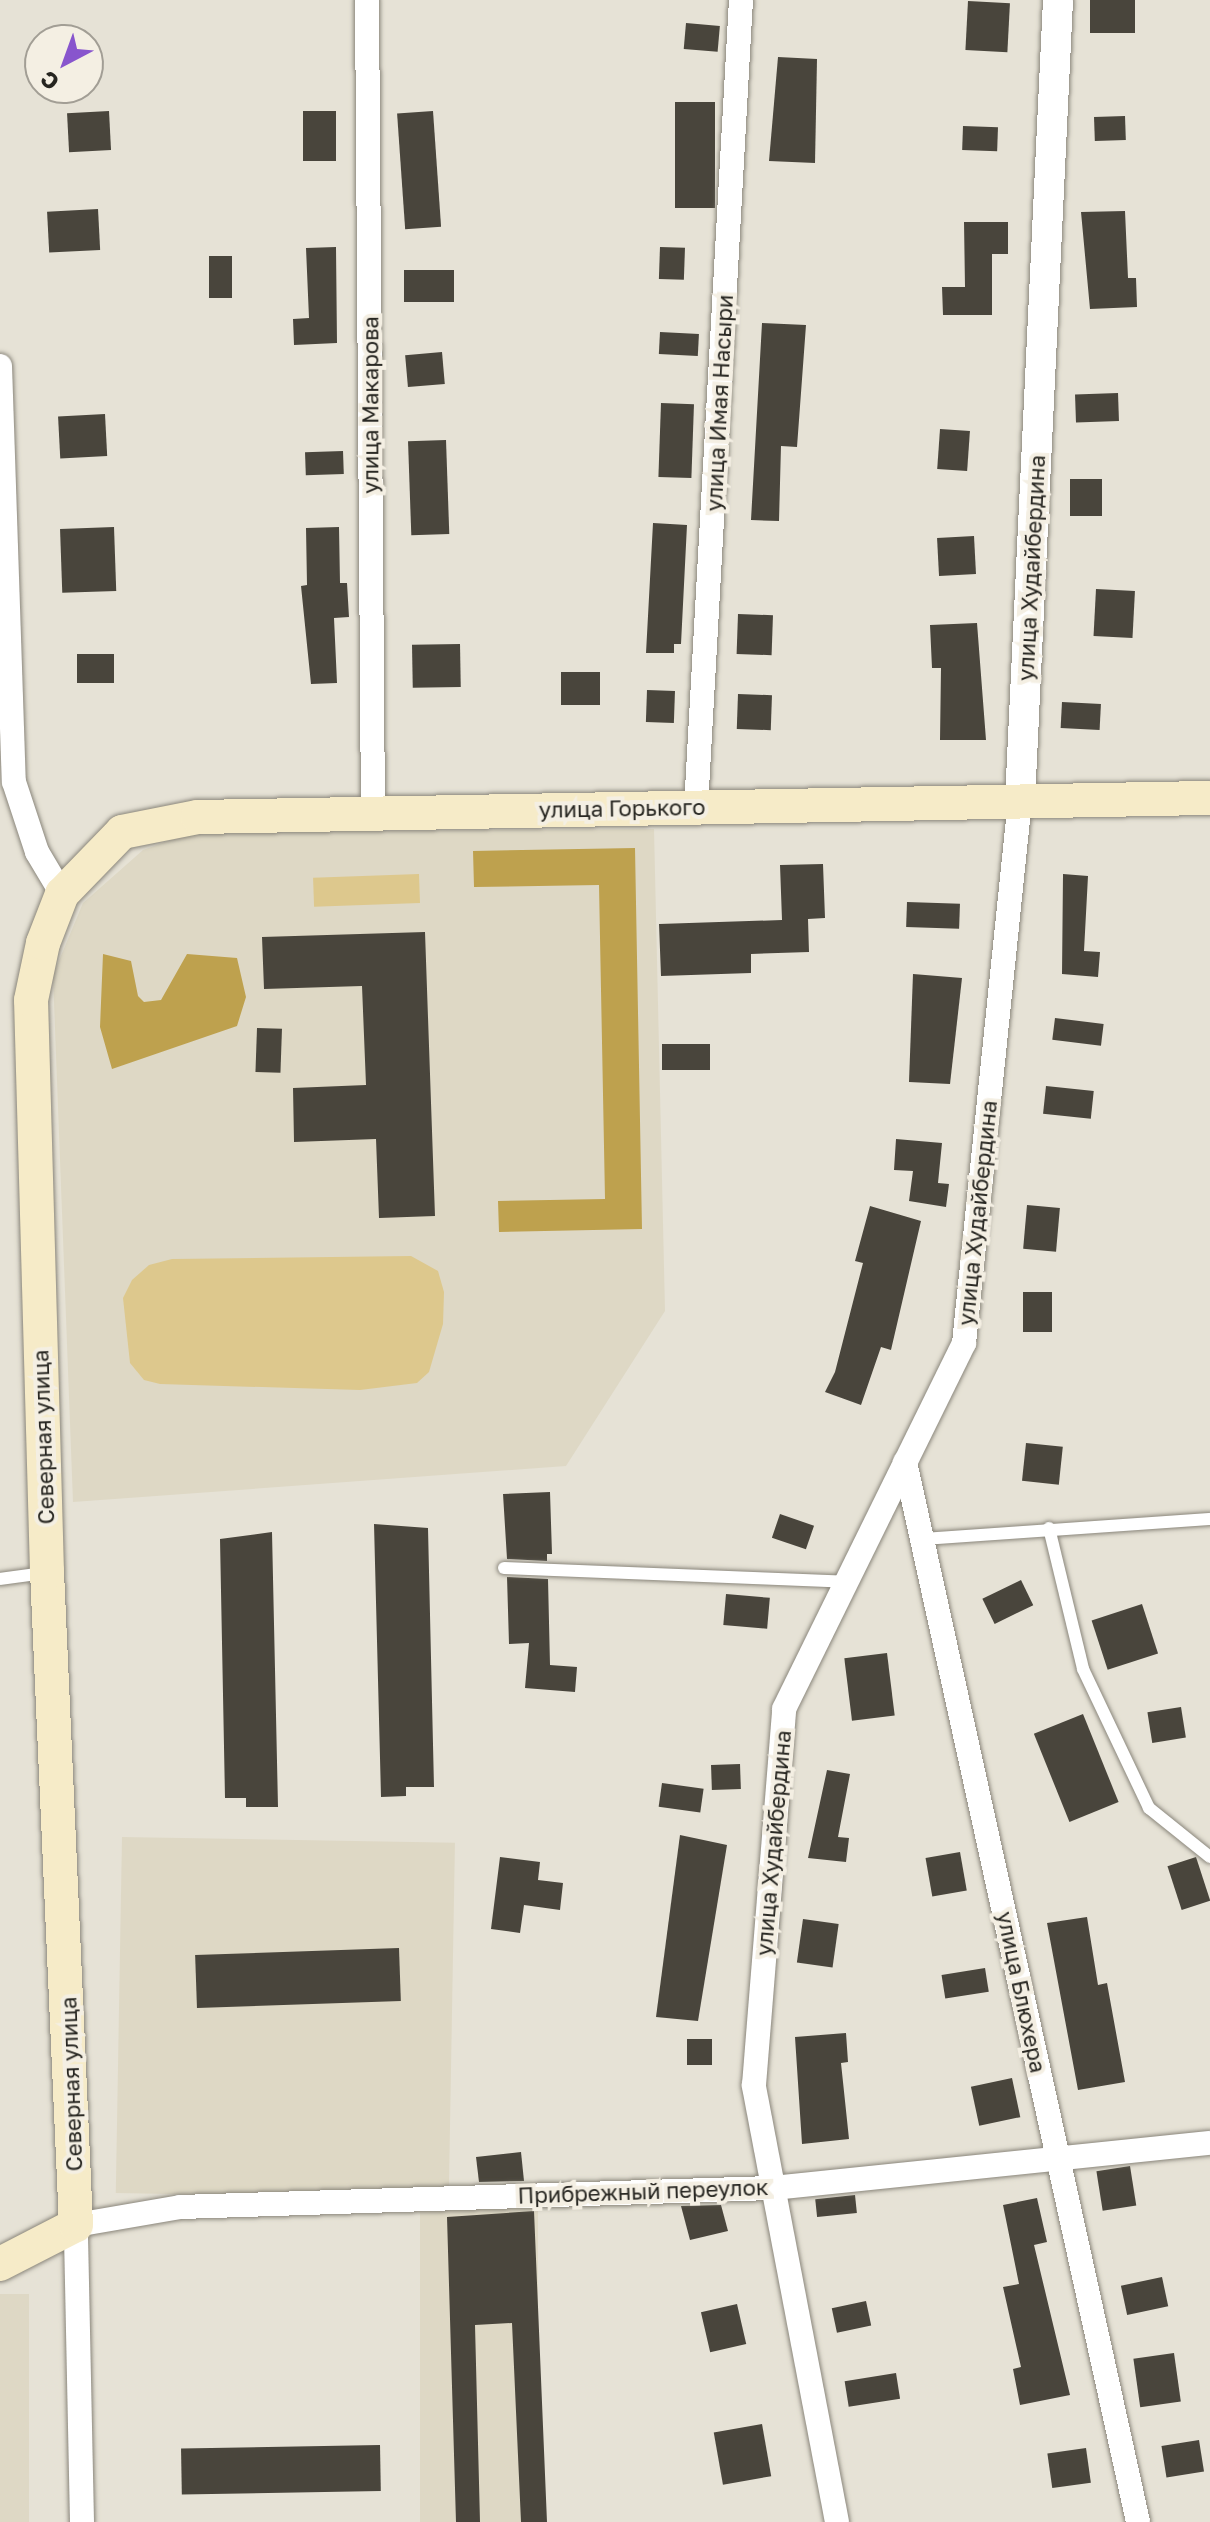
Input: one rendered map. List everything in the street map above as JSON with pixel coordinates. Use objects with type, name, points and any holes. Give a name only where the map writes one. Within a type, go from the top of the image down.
[{"type":"main road","name":"улица Горького","points":[[62,894],[122,832],[154,823],[373,810],[1210,798]]},
{"type":"main road","name":"Северная улица","points":[[62,894],[43,943],[31,1000],[47,1572],[76,2225]]},
{"type":"main road","points":[[0,2264],[76,2225]]},
{"type":"street","name":"улица Макарова","points":[[367,0],[373,810]]},
{"type":"street","name":"улица Имая Насыри","points":[[696,807],[741,0]]},
{"type":"street","name":"улица Худайбердина","points":[[837,2522],[754,2085],[784,1709],[964,1343],[1020,800],[1058,0]]},
{"type":"street","points":[[0,366],[14,782],[37,852],[62,894]]},
{"type":"street","name":"улица Блюхера","points":[[905,1462],[1138,2522]]},
{"type":"street","name":"Прибрежный переулок","points":[[76,2225],[180,2207],[773,2188],[1210,2143]]},
{"type":"street","name":"Северная улица","points":[[76,2225],[82,2522]]},
{"type":"lane","points":[[922,1539],[1210,1519]]},
{"type":"lane","points":[[1049,1528],[1083,1669],[1149,1808],[1210,1857]]},
{"type":"lane","points":[[504,1568],[847,1582]]},
{"type":"lane","points":[[0,1579],[47,1572]]},
{"type":"shaded area","points":[[654,829],[665,1311],[566,1466],[73,1502],[53,975],[83,903],[143,850],[193,832]]},
{"type":"shaded area","points":[[635,848],[642,1229],[499,1232],[498,1201],[605,1199],[599,885],[474,887],[473,851]]},
{"type":"shaded area","points":[[419,874],[420,903],[314,907],[313,878]]},
{"type":"shaded area","points":[[103,954],[131,961],[138,996],[144,1002],[161,1000],[187,954],[237,958],[246,997],[237,1026],[112,1069],[100,1027]]},
{"type":"shaded area","points":[[411,1256],[438,1271],[444,1292],[443,1324],[429,1372],[417,1383],[360,1390],[160,1384],[144,1380],[130,1363],[123,1298],[132,1280],[149,1265],[172,1259]]},
{"type":"shaded area","points":[[122,1837],[455,1843],[449,2199],[116,2193]]},
{"type":"shaded area","points":[[420,2206],[538,2206],[538,2522],[420,2522]]},
{"type":"shaded area","points":[[0,2294],[29,2294],[29,2522],[0,2522]]},
{"type":"building","points":[[1090,0],[1135,0],[1135,33],[1090,33]]},
{"type":"building","points":[[968,1],[1010,3],[1007,52],[965,50]]},
{"type":"building","points":[[686,23],[720,26],[718,52],[684,49]]},
{"type":"building","points":[[778,57],[817,59],[815,163],[769,161]]},
{"type":"building","points":[[675,102],[715,102],[715,208],[675,208]]},
{"type":"building","points":[[109,111],[111,150],[69,152],[67,113]]},
{"type":"building","points":[[303,111],[336,111],[336,161],[303,161]]},
{"type":"building","points":[[433,111],[441,227],[405,229],[397,114]]},
{"type":"building","points":[[1125,116],[1126,140],[1095,141],[1094,117]]},
{"type":"building","points":[[963,126],[998,127],[997,151],[962,150]]},
{"type":"building","points":[[98,209],[100,250],[49,253],[47,212]]},
{"type":"building","points":[[1125,211],[1128,278],[1136,278],[1137,307],[1090,309],[1081,212]]},
{"type":"building","points":[[964,222],[1008,222],[1008,254],[992,254],[992,315],[943,315],[942,287],[965,287]]},
{"type":"building","points":[[336,247],[337,343],[294,345],[293,319],[309,318],[306,248]]},
{"type":"building","points":[[660,247],[685,248],[684,280],[659,279]]},
{"type":"building","points":[[209,256],[232,256],[232,298],[209,298]]},
{"type":"building","points":[[404,270],[454,270],[454,302],[404,302]]},
{"type":"building","points":[[762,323],[806,325],[797,447],[781,446],[779,521],[751,520]]},
{"type":"building","points":[[660,332],[699,334],[698,356],[659,354]]},
{"type":"building","points":[[442,352],[445,384],[408,387],[405,355]]},
{"type":"building","points":[[1118,393],[1119,421],[1076,422],[1075,395]]},
{"type":"building","points":[[661,403],[694,404],[691,478],[658,477]]},
{"type":"building","points":[[105,414],[107,456],[60,458],[58,416]]},
{"type":"building","points":[[940,429],[970,431],[967,471],[937,469]]},
{"type":"building","points":[[446,440],[449,534],[411,535],[408,441]]},
{"type":"building","points":[[343,451],[344,474],[306,475],[305,452]]},
{"type":"building","points":[[1070,479],[1102,479],[1102,516],[1070,516]]},
{"type":"building","points":[[653,523],[687,525],[681,644],[674,644],[674,653],[646,653]]},
{"type":"building","points":[[114,527],[116,591],[62,593],[60,529]]},
{"type":"building","points":[[339,527],[340,583],[347,583],[349,617],[334,618],[337,683],[311,684],[301,586],[307,585],[306,528]]},
{"type":"building","points":[[974,536],[976,574],[939,576],[937,538]]},
{"type":"building","points":[[1096,589],[1135,591],[1132,638],[1094,636]]},
{"type":"building","points":[[738,614],[773,615],[772,655],[737,654]]},
{"type":"building","points":[[977,623],[986,740],[940,740],[941,668],[932,668],[930,625]]},
{"type":"building","points":[[460,644],[461,687],[413,688],[412,645]]},
{"type":"building","points":[[77,654],[114,654],[114,683],[77,683]]},
{"type":"building","points":[[561,672],[600,672],[600,705],[561,705]]},
{"type":"building","points":[[647,690],[675,691],[674,723],[646,722]]},
{"type":"building","points":[[738,694],[772,695],[771,730],[737,729]]},
{"type":"building","points":[[1062,702],[1101,704],[1100,730],[1061,728]]},
{"type":"building","points":[[823,864],[825,918],[808,919],[809,952],[751,954],[751,973],[661,976],[659,924],[782,920],[780,865]]},
{"type":"building","points":[[1063,874],[1088,876],[1084,951],[1100,952],[1098,977],[1062,974]]},
{"type":"building","points":[[907,902],[960,904],[959,929],[906,927]]},
{"type":"building","points":[[425,932],[435,1216],[379,1218],[376,1139],[294,1142],[293,1088],[366,1085],[362,986],[264,989],[262,937]]},
{"type":"building","points":[[913,974],[962,978],[950,1084],[909,1082]]},
{"type":"building","points":[[1055,1018],[1104,1024],[1101,1046],[1052,1040]]},
{"type":"building","points":[[257,1028],[282,1029],[280,1073],[255,1072]]},
{"type":"building","points":[[662,1044],[710,1044],[710,1070],[662,1070]]},
{"type":"building","points":[[1046,1086],[1094,1091],[1091,1119],[1043,1114]]},
{"type":"building","points":[[896,1139],[942,1143],[938,1183],[949,1184],[946,1207],[909,1201],[913,1171],[894,1170]]},
{"type":"building","points":[[1027,1205],[1060,1208],[1056,1252],[1023,1249]]},
{"type":"building","points":[[870,1206],[921,1221],[891,1350],[881,1347],[861,1405],[825,1392],[835,1372],[863,1263],[855,1261]]},
{"type":"building","points":[[1023,1292],[1052,1292],[1052,1332],[1023,1332]]},
{"type":"building","points":[[1026,1443],[1063,1447],[1059,1485],[1022,1481]]},
{"type":"building","points":[[550,1492],[552,1554],[547,1554],[547,1561],[507,1559],[503,1494]]},
{"type":"building","points":[[780,1514],[814,1526],[806,1549],[772,1538]]},
{"type":"building","points":[[374,1524],[428,1528],[434,1787],[406,1787],[406,1796],[381,1797]]},
{"type":"building","points":[[272,1532],[278,1807],[246,1807],[246,1798],[225,1798],[220,1539]]},
{"type":"building","points":[[507,1577],[548,1579],[550,1665],[577,1667],[575,1692],[525,1688],[529,1643],[509,1644]]},
{"type":"building","points":[[1021,1580],[1033,1605],[995,1624],[982,1599]]},
{"type":"building","points":[[726,1594],[770,1598],[767,1629],[723,1625]]},
{"type":"building","points":[[1142,1604],[1158,1653],[1108,1670],[1092,1620]]},
{"type":"building","points":[[887,1653],[895,1716],[852,1721],[844,1658]]},
{"type":"building","points":[[1181,1707],[1186,1738],[1152,1743],[1147,1712]]},
{"type":"building","points":[[1083,1714],[1119,1802],[1069,1822],[1034,1734]]},
{"type":"building","points":[[740,1764],[741,1789],[712,1790],[711,1765]]},
{"type":"building","points":[[827,1770],[850,1774],[838,1837],[849,1838],[846,1862],[808,1858]]},
{"type":"building","points":[[662,1783],[704,1789],[700,1813],[659,1807]]},
{"type":"building","points":[[680,1835],[727,1845],[698,2021],[656,2017]]},
{"type":"building","points":[[960,1852],[967,1890],[932,1896],[926,1858]]},
{"type":"building","points":[[500,1857],[540,1862],[538,1880],[563,1883],[560,1910],[524,1905],[520,1933],[491,1929]]},
{"type":"building","points":[[1196,1857],[1210,1901],[1182,1910],[1167,1866]]},
{"type":"building","points":[[1087,1917],[1098,1985],[1107,1983],[1125,2082],[1078,2090],[1047,1923]]},
{"type":"building","points":[[803,1919],[839,1924],[833,1968],[797,1963]]},
{"type":"building","points":[[399,1948],[401,2001],[197,2008],[195,1955]]},
{"type":"building","points":[[985,1968],[989,1992],[945,1999],[942,1975]]},
{"type":"building","points":[[846,2033],[848,2062],[841,2063],[849,2139],[802,2144],[795,2037]]},
{"type":"building","points":[[687,2039],[712,2039],[712,2065],[687,2065]]},
{"type":"building","points":[[1012,2078],[1020,2117],[979,2126],[971,2087]]},
{"type":"building","points":[[521,2152],[524,2181],[479,2182],[476,2157]]},
{"type":"building","points":[[1130,2166],[1136,2206],[1103,2211],[1096,2171]]},
{"type":"building","points":[[855,2195],[857,2213],[817,2217],[815,2199]]},
{"type":"building","points":[[1037,2198],[1047,2242],[1034,2245],[1070,2395],[1020,2405],[1013,2369],[1021,2367],[1003,2287],[1019,2284],[1003,2205]]},
{"type":"building","points":[[721,2205],[728,2231],[690,2240],[681,2206]]},
{"type":"building","points":[[534,2211],[547,2522],[521,2522],[512,2323],[475,2325],[480,2522],[456,2522],[447,2217]]},
{"type":"building","points":[[1162,2277],[1168,2306],[1127,2315],[1121,2286]]},
{"type":"building","points":[[866,2301],[871,2325],[837,2333],[832,2308]]},
{"type":"building","points":[[737,2304],[746,2344],[710,2352],[701,2312]]},
{"type":"building","points":[[1174,2353],[1181,2402],[1140,2407],[1133,2359]]},
{"type":"building","points":[[896,2373],[900,2399],[849,2407],[845,2381]]},
{"type":"building","points":[[762,2424],[771,2476],[723,2485],[714,2433]]},
{"type":"building","points":[[1199,2440],[1204,2472],[1166,2478],[1161,2446]]},
{"type":"building","points":[[380,2445],[381,2491],[182,2494],[181,2448]]},
{"type":"building","points":[[1086,2448],[1091,2483],[1052,2488],[1047,2453]]}]
